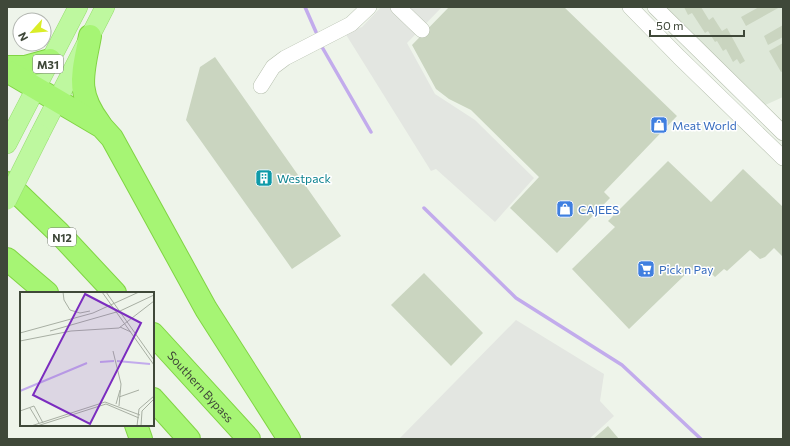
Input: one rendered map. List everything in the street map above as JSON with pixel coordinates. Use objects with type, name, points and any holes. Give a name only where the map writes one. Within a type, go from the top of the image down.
[{"type":"highway","points":[[90,36],[82,86],[85,100],[102,127],[119,148],[206,309],[289,439]]},
{"type":"highway","points":[[7,67],[25,67],[50,60]]},
{"type":"highway","points":[[7,71],[102,127]]},
{"type":"highway","name":"N12","points":[[7,183],[59,233],[114,292]]},
{"type":"highway","points":[[7,259],[46,292]]},
{"type":"highway","points":[[7,270],[28,292]]},
{"type":"highway","name":"Southern Bypass","points":[[154,335],[249,439]]},
{"type":"highway","points":[[154,400],[189,439]]},
{"type":"highway","points":[[136,426],[141,439]]},
{"type":"main road","name":"M31","points":[[7,144],[78,7]]},
{"type":"main road","name":"M31","points":[[7,200],[105,7]]},
{"type":"street","points":[[261,86],[273,67],[297,51],[351,24],[369,7]]},
{"type":"street","points":[[398,7],[422,30]]},
{"type":"street","points":[[630,7],[783,158]]},
{"type":"street","points":[[654,7],[783,133]]},
{"type":"shaded area","points":[[381,7],[442,7],[407,43],[435,94],[475,120],[534,178],[495,222],[436,169],[431,171],[345,33],[362,27]]},
{"type":"shaded area","points":[[661,7],[783,7],[783,97],[761,107]]},
{"type":"shaded area","points":[[516,320],[604,374],[600,401],[614,416],[589,439],[399,439]]},
{"type":"building","points":[[449,7],[564,7],[677,116],[604,192],[610,198],[557,253],[510,208],[539,177],[471,110],[449,99],[436,89],[412,45]]},
{"type":"building","points":[[684,7],[701,7],[709,20],[713,17],[722,31],[727,28],[745,61],[740,64],[737,59],[733,62],[726,49],[723,51],[708,31],[705,33],[692,13],[688,15]]},
{"type":"building","points":[[759,7],[780,7],[746,26],[741,17]]},
{"type":"building","points":[[783,25],[783,37],[768,45],[764,36]]},
{"type":"building","points":[[783,43],[783,71],[781,72],[769,51]]},
{"type":"building","name":"Westpack","points":[[215,57],[341,236],[292,269],[186,120],[200,67]]},
{"type":"building","points":[[668,161],[711,202],[743,169],[783,207],[783,257],[774,248],[765,257],[760,259],[750,250],[727,271],[724,269],[715,277],[708,270],[690,270],[629,329],[572,269],[615,227],[608,221]]},
{"type":"building","points":[[424,273],[483,333],[451,366],[391,305]]},
{"type":"building","points":[[608,426],[619,439],[593,439]]},
{"type":"waterway","points":[[305,7],[316,32]]},
{"type":"waterway","points":[[322,47],[371,132]]},
{"type":"waterway","points":[[424,208],[516,298],[622,365],[701,439]]},
{"type":"place","name":"Meat World","points":[[659,125]]},
{"type":"place","name":"Westpack","points":[[264,178]]},
{"type":"place","name":"CAJEES","points":[[565,209]]},
{"type":"place","name":"Pick n Pay","points":[[646,269]]}]
